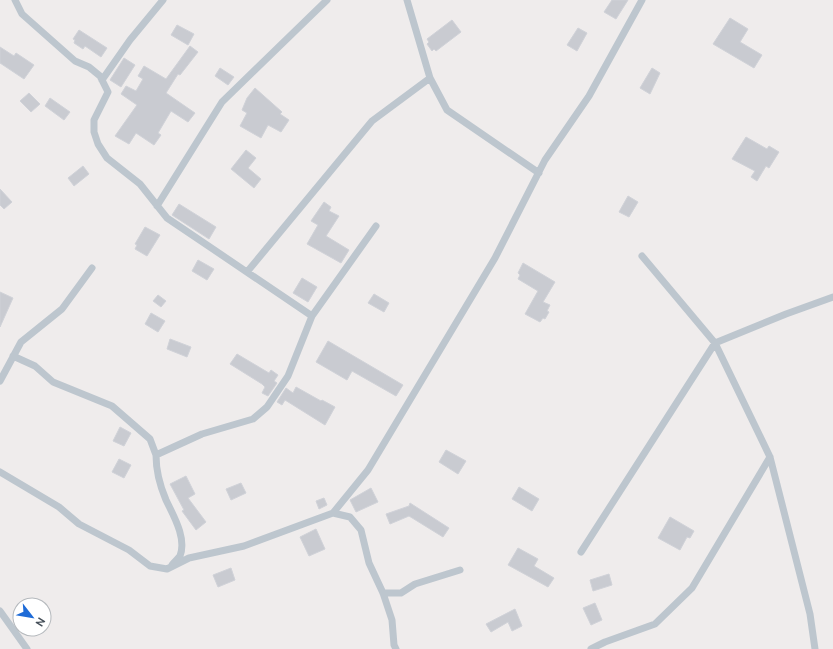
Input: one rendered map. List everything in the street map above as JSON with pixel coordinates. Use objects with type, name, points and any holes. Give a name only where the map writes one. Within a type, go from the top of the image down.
[{"type":"street","points":[[15,0],[22,14],[75,61],[89,67],[102,80],[108,92],[94,120],[94,132],[98,144],[106,158],[140,184],[167,218],[312,316]]},
{"type":"street","points":[[102,80],[130,40],[163,0]]},
{"type":"street","points":[[157,206],[222,102],[327,0]]},
{"type":"street","points":[[407,0],[430,78],[447,110],[539,173]]},
{"type":"street","points":[[333,514],[368,470],[495,258],[539,173],[589,96],[642,0]]},
{"type":"street","points":[[247,272],[372,121],[430,78]]},
{"type":"street","points":[[156,455],[202,434],[253,419],[267,407],[288,376],[312,316],[376,226]]},
{"type":"street","points":[[642,256],[715,344],[770,457],[810,614],[815,649]]},
{"type":"street","points":[[0,381],[21,342],[62,309],[92,268]]},
{"type":"street","points":[[581,552],[715,344],[786,314],[833,297]]},
{"type":"street","points":[[13,356],[35,366],[54,382],[112,406],[150,439],[156,455],[156,466],[166,499],[178,522],[181,548],[180,557],[167,569]]},
{"type":"street","points":[[591,649],[605,642],[655,624],[692,588],[770,457]]},
{"type":"street","points":[[0,472],[59,507],[79,524],[129,550],[150,566],[167,569],[189,558],[244,546],[333,514],[350,517],[361,530],[369,563],[383,593],[392,620],[394,645],[396,649]]},
{"type":"street","points":[[383,593],[401,593],[415,584],[460,570]]},
{"type":"street","points":[[0,611],[28,649]]},
{"type":"building","points":[[612,0],[628,0],[616,19],[604,12]]},
{"type":"building","points":[[730,18],[748,29],[740,42],[762,55],[754,68],[713,44]]},
{"type":"building","points":[[452,20],[461,32],[436,51],[434,49],[432,51],[427,44],[429,42],[427,39]]},
{"type":"building","points":[[177,25],[194,34],[188,45],[171,35]]},
{"type":"building","points":[[578,28],[587,33],[577,51],[567,45]]},
{"type":"building","points":[[79,30],[107,48],[101,57],[85,46],[83,49],[74,43],[75,40],[73,39]]},
{"type":"building","points":[[190,46],[198,52],[180,75],[178,74],[166,93],[195,113],[188,122],[171,111],[158,133],[161,135],[154,145],[136,133],[129,144],[115,136],[137,105],[121,94],[126,86],[136,91],[143,79],[138,76],[144,66],[166,79]]},
{"type":"building","points":[[0,47],[14,56],[16,53],[34,65],[24,79],[0,63]]},
{"type":"building","points":[[124,58],[135,65],[121,87],[110,80]]},
{"type":"building","points":[[220,68],[234,77],[228,85],[215,76]]},
{"type":"building","points":[[652,68],[660,73],[650,94],[640,88]]},
{"type":"building","points":[[255,88],[282,112],[280,114],[289,120],[281,132],[268,125],[261,138],[240,126],[247,113],[242,110],[247,98]]},
{"type":"building","points":[[29,93],[40,104],[31,112],[20,101]]},
{"type":"building","points":[[50,98],[70,112],[64,120],[45,106]]},
{"type":"building","points":[[746,137],[767,149],[769,146],[779,152],[769,168],[766,166],[757,181],[751,177],[755,171],[732,159]]},
{"type":"building","points":[[246,150],[256,158],[248,168],[261,179],[254,188],[231,169]]},
{"type":"building","points":[[83,166],[89,174],[74,186],[68,178]]},
{"type":"building","points":[[0,189],[12,202],[4,209],[0,205]]},
{"type":"building","points":[[628,196],[638,202],[629,217],[619,212]]},
{"type":"building","points":[[324,202],[331,207],[329,211],[339,216],[326,236],[349,250],[341,263],[307,244],[318,225],[311,221]]},
{"type":"building","points":[[179,204],[216,227],[209,239],[172,215]]},
{"type":"building","points":[[145,227],[160,235],[147,256],[135,249],[137,245],[135,244]]},
{"type":"building","points":[[198,260],[214,269],[207,280],[192,271]]},
{"type":"building","points":[[523,263],[555,282],[543,302],[550,305],[547,311],[549,312],[545,319],[543,318],[540,322],[525,314],[538,291],[518,279],[520,275],[518,273]]},
{"type":"building","points":[[302,278],[317,287],[308,302],[293,293]]},
{"type":"building","points":[[0,292],[13,298],[0,327]]},
{"type":"building","points":[[374,294],[389,303],[384,312],[368,303]]},
{"type":"building","points":[[158,295],[166,301],[161,307],[153,301]]},
{"type":"building","points":[[151,313],[165,321],[158,332],[145,324]]},
{"type":"building","points":[[170,339],[191,347],[187,357],[167,349]]},
{"type":"building","points":[[328,341],[403,385],[396,396],[352,371],[347,380],[316,362]]},
{"type":"building","points":[[237,354],[269,373],[271,370],[278,375],[274,381],[277,383],[268,396],[262,393],[265,387],[262,384],[230,364]]},
{"type":"building","points":[[296,387],[335,407],[325,425],[285,400],[282,405],[277,402],[286,388],[293,393]]},
{"type":"building","points":[[120,427],[131,433],[124,446],[113,441]]},
{"type":"building","points":[[446,450],[466,461],[458,474],[439,462]]},
{"type":"building","points":[[119,459],[131,465],[124,478],[112,472]]},
{"type":"building","points":[[186,476],[195,494],[188,498],[206,522],[196,530],[182,511],[184,510],[170,484]]},
{"type":"building","points":[[241,483],[246,493],[231,500],[226,489]]},
{"type":"building","points":[[519,487],[539,499],[532,511],[512,499]]},
{"type":"building","points":[[371,488],[378,502],[356,512],[350,500]]},
{"type":"building","points":[[324,498],[327,505],[319,509],[316,501]]},
{"type":"building","points":[[410,503],[449,528],[443,537],[409,516],[390,524],[386,514],[409,506]]},
{"type":"building","points":[[670,517],[694,531],[690,538],[687,537],[680,550],[658,538]]},
{"type":"building","points":[[316,529],[325,549],[309,556],[300,537]]},
{"type":"building","points":[[518,548],[538,559],[534,566],[554,578],[548,587],[508,565]]},
{"type":"building","points":[[231,568],[235,580],[218,587],[213,575]]},
{"type":"building","points":[[609,574],[612,585],[593,591],[590,580]]},
{"type":"building","points":[[595,603],[602,620],[591,625],[583,608]]},
{"type":"building","points":[[515,609],[522,626],[512,631],[508,622],[491,632],[486,624]]}]
